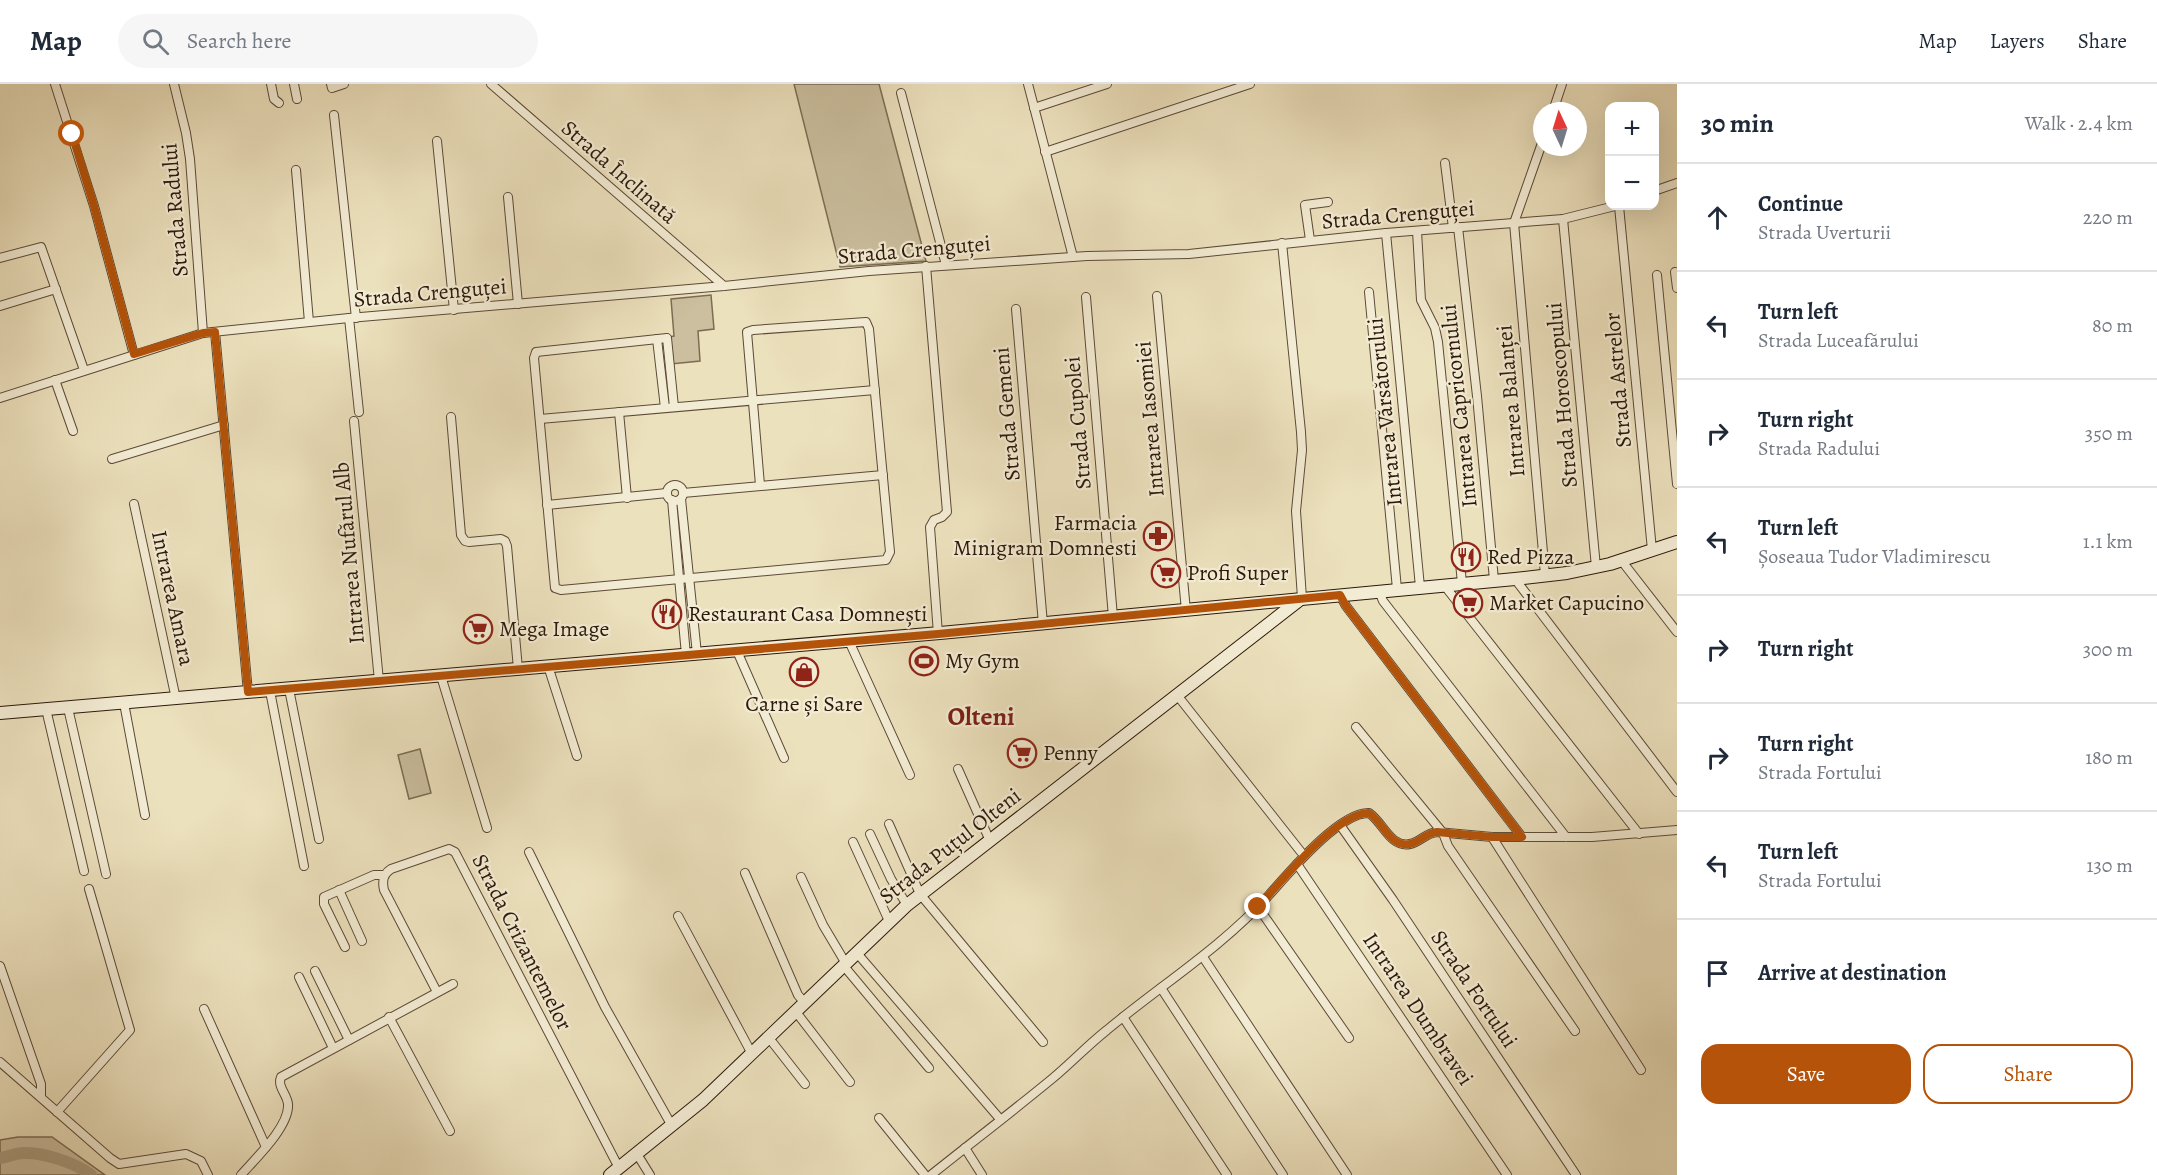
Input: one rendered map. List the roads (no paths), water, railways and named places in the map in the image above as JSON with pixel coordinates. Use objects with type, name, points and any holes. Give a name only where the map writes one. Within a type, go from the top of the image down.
[{"type":"main road","points":[[0,713],[938,634],[1515,579],[1596,567],[1677,542]]},
{"type":"main road","name":"Strada Puțul Olteni","points":[[615,1172],[672,1126],[752,1054],[906,905],[1302,598]]},
{"type":"street","points":[[55,84],[94,206],[134,354]]},
{"type":"street","name":"Strada Radului","points":[[174,84],[190,159],[203,333]]},
{"type":"street","points":[[271,84],[274,99],[279,103]]},
{"type":"street","points":[[294,84],[297,99]]},
{"type":"street","points":[[331,86],[344,84]]},
{"type":"street","name":"Strada Înclinată","points":[[491,84],[724,286]]},
{"type":"street","points":[[1028,84],[1073,257]]},
{"type":"street","points":[[1034,108],[1107,84]]},
{"type":"street","points":[[1045,152],[1250,84]]},
{"type":"street","points":[[1556,102],[1562,84]]},
{"type":"street","points":[[901,93],[945,265]]},
{"type":"street","name":"Intrarea Nufărul Alb","points":[[334,115],[352,318],[356,417],[379,681]]},
{"type":"street","points":[[437,141],[454,310]]},
{"type":"street","points":[[1514,223],[1537,156]]},
{"type":"street","name":"Intrarea Capricornului","points":[[1445,163],[1456,227],[1477,396],[1494,580]]},
{"type":"street","points":[[296,170],[309,322]]},
{"type":"street","points":[[1659,189],[1677,183]]},
{"type":"street","points":[[508,197],[518,304]]},
{"type":"street","points":[[1310,240],[1305,205],[1328,202]]},
{"type":"street","name":"Strada Crenguței","points":[[0,398],[203,333],[926,266],[1073,257],[1180,254],[1386,233],[1563,219],[1605,209]]},
{"type":"street","name":"Strada Astrelor","points":[[1617,210],[1652,550]]},
{"type":"street","name":"Strada Horoscopului","points":[[1563,219],[1596,567]]},
{"type":"street","name":"Intrarea Balanței","points":[[1514,223],[1545,575]]},
{"type":"street","points":[[1417,231],[1421,300],[1435,328],[1438,342],[1462,583]]},
{"type":"street","name":"Intrarea Vărsătorului","points":[[1386,233],[1420,587]]},
{"type":"street","points":[[1282,243],[1301,432],[1302,450],[1296,511],[1302,598]]},
{"type":"street","points":[[0,258],[41,247],[84,370]]},
{"type":"street","points":[[926,266],[946,512],[942,517],[934,519],[930,527],[938,634]]},
{"type":"street","points":[[1676,273],[1677,288]]},
{"type":"street","points":[[1657,275],[1677,484]]},
{"type":"street","points":[[0,306],[56,289]]},
{"type":"street","points":[[1369,292],[1397,589]]},
{"type":"street","name":"Intrarea Iasomiei","points":[[1156,296],[1186,611]]},
{"type":"street","name":"Strada Cupolei","points":[[1086,297],[1113,617]]},
{"type":"street","name":"Strada Gemeni","points":[[1016,309],[1043,624]]},
{"type":"street","points":[[669,407],[667,338],[536,352],[534,358],[547,505],[555,586],[558,590],[886,560],[890,552],[869,325],[866,322],[747,332],[760,485]]},
{"type":"street","points":[[215,332],[248,692]]},
{"type":"street","points":[[55,380],[73,431]]},
{"type":"street","points":[[540,419],[875,390]]},
{"type":"street","points":[[619,412],[627,498]]},
{"type":"street","points":[[450,417],[461,536],[469,542],[501,539],[507,546],[518,669]]},
{"type":"street","points":[[112,459],[224,425]]},
{"type":"street","points":[[547,505],[676,496],[760,485],[883,475]]},
{"type":"street","points":[[676,496],[686,539],[691,654]]},
{"type":"street","points":[[676,496],[675,540],[691,654]]},
{"type":"street","name":"Intrarea Amara","points":[[134,504],[176,699]]},
{"type":"street","points":[[675,540],[686,539]]},
{"type":"street","points":[[1622,560],[1677,632]]},
{"type":"street","points":[[1515,579],[1677,792]]},
{"type":"street","points":[[1444,585],[1639,834]]},
{"type":"street","points":[[1379,591],[1389,609],[1566,837]]},
{"type":"street","points":[[1340,595],[1346,606],[1522,837]]},
{"type":"street","points":[[849,641],[910,775]]},
{"type":"street","points":[[737,651],[784,758]]},
{"type":"street","points":[[548,666],[577,756]]},
{"type":"street","points":[[441,676],[487,828]]},
{"type":"street","points":[[289,689],[319,839]]},
{"type":"street","points":[[270,691],[304,866]]},
{"type":"street","points":[[1176,695],[1300,852]]},
{"type":"street","points":[[124,703],[145,815]]},
{"type":"street","points":[[68,708],[106,874]]},
{"type":"street","points":[[46,709],[84,871]]},
{"type":"street","points":[[1356,727],[1443,833],[1448,846],[1575,1031]]},
{"type":"street","points":[[958,768],[990,841]]},
{"type":"street","points":[[931,1175],[1053,1078],[1123,1017],[1203,957],[1258,907],[1311,849],[1340,825],[1358,814],[1369,813],[1392,838],[1404,844],[1416,842],[1432,833],[1492,837],[1566,837],[1677,830]]},
{"type":"street","points":[[889,824],[920,894],[1043,1042]]},
{"type":"street","name":"Strada Fortului","points":[[1340,825],[1393,900],[1576,1175]]},
{"type":"street","points":[[870,834],[906,905]]},
{"type":"street","points":[[1492,837],[1641,1070]]},
{"type":"street","points":[[853,842],[889,921]]},
{"type":"street","name":"Strada Crizantemelor","points":[[339,890],[374,875],[384,875],[391,869],[446,849],[455,852],[615,1172]]},
{"type":"street","points":[[529,852],[605,1007],[672,1126]]},
{"type":"street","name":"Intrarea Dumbravei","points":[[1298,864],[1507,1175]]},
{"type":"street","points":[[745,873],[798,995],[801,1007],[850,1082]]},
{"type":"street","points":[[384,875],[384,890],[437,992]]},
{"type":"street","points":[[801,877],[829,938],[844,963],[929,1068]]},
{"type":"street","points":[[57,1112],[130,1030],[89,889]]},
{"type":"street","points":[[345,948],[323,900],[339,890],[362,941]]},
{"type":"street","points":[[1258,907],[1349,1038]]},
{"type":"street","points":[[678,916],[752,1054]]},
{"type":"street","points":[[856,952],[1000,1119]]},
{"type":"street","points":[[1203,957],[1347,1175]]},
{"type":"street","points":[[0,966],[41,1084],[41,1097]]},
{"type":"street","points":[[315,971],[349,1040]]},
{"type":"street","points":[[299,977],[333,1048]]},
{"type":"street","points":[[241,1175],[282,1125],[288,1106],[279,1083],[281,1077],[453,984]]},
{"type":"street","points":[[1161,988],[1283,1175]]},
{"type":"street","points":[[204,1009],[266,1147]]},
{"type":"street","points":[[389,1017],[450,1131]]},
{"type":"street","points":[[1123,1017],[1227,1175]]},
{"type":"street","points":[[769,1038],[805,1084]]},
{"type":"street","points":[[0,1062],[119,1164],[186,1154],[201,1161],[208,1175]]},
{"type":"street","points":[[879,1118],[925,1175]]},
{"type":"street","points":[[965,1148],[982,1175]]},
{"type":"street","points":[[637,1154],[650,1175]]},
{"type":"waterway","points":[[0,1158],[20,1153],[40,1154],[68,1163],[91,1175]]},
{"type":"place","name":"Farmacia Minigram Domnesti","points":[[1158,536]]},
{"type":"place","name":"Red Pizza","points":[[1466,557]]},
{"type":"place","name":"Profi Super","points":[[1166,573]]},
{"type":"place","name":"Market Capucino","points":[[1468,603]]},
{"type":"place","name":"Restaurant Casa Domnești","points":[[667,614]]},
{"type":"place","name":"Mega Image","points":[[478,629]]},
{"type":"place","name":"My Gym","points":[[924,661]]},
{"type":"place","name":"Carne și Sare","points":[[804,672]]},
{"type":"place","name":"Penny","points":[[1022,753]]},
{"type":"district","name":"Olteni","points":[[981,716]]}]
